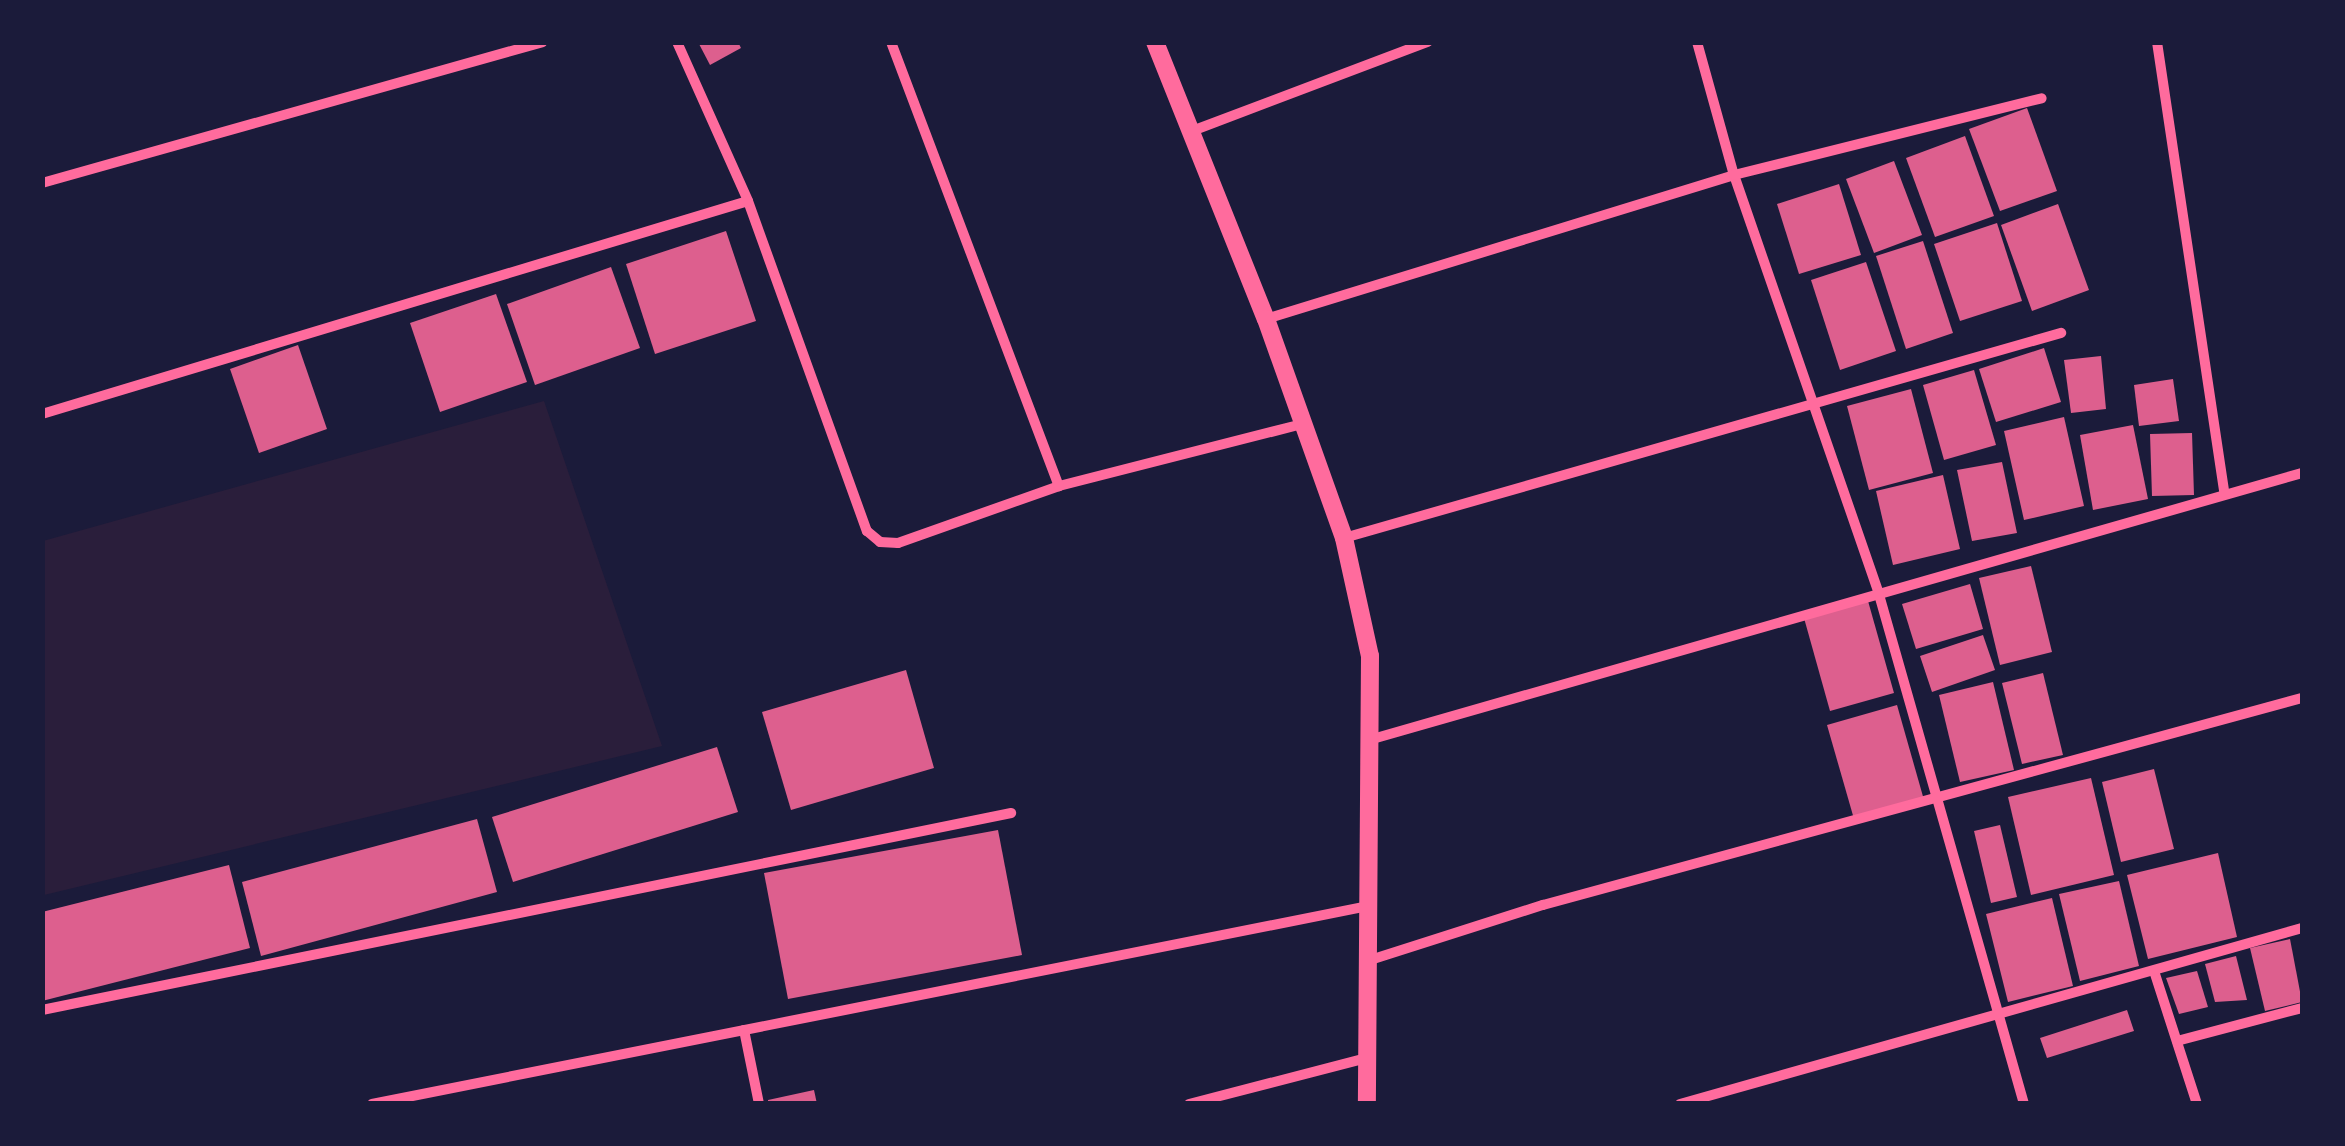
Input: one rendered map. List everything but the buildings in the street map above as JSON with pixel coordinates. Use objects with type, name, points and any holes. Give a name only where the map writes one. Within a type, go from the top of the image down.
[{"type":"street","points":[[42,183],[543,42]]},
{"type":"street","points":[[677,42],[748,201],[868,531],[880,542],[898,543],[1058,486],[1298,424]]},
{"type":"street","points":[[892,42],[1058,486]]},
{"type":"street","points":[[1156,42],[1266,319],[1298,424],[1344,538],[1370,656],[1367,1104]]},
{"type":"street","points":[[1192,131],[1428,42]]},
{"type":"street","points":[[1696,42],[1734,176],[1878,591],[2024,1104]]},
{"type":"street","points":[[2158,42],[2224,492]]},
{"type":"street","points":[[1266,319],[1734,176],[2042,98]]},
{"type":"street","points":[[42,414],[748,201]]},
{"type":"street","points":[[1344,538],[1813,400],[2062,333]]},
{"type":"street","points":[[1368,741],[1878,591],[2302,473]]},
{"type":"street","points":[[1367,962],[1543,906],[2302,698]]},
{"type":"street","points":[[42,1010],[1011,812]]},
{"type":"street","points":[[372,1104],[1368,906]]},
{"type":"street","points":[[1680,1104],[2155,974],[2302,928]]},
{"type":"street","points":[[2155,974],[2197,1104]]},
{"type":"street","points":[[2177,1040],[2302,1008]]},
{"type":"street","points":[[744,1030],[759,1104]]},
{"type":"street","points":[[1189,1104],[1367,1058]]},
{"type":"shaded area","points":[[544,401],[662,746],[44,895],[43,541]]}]
